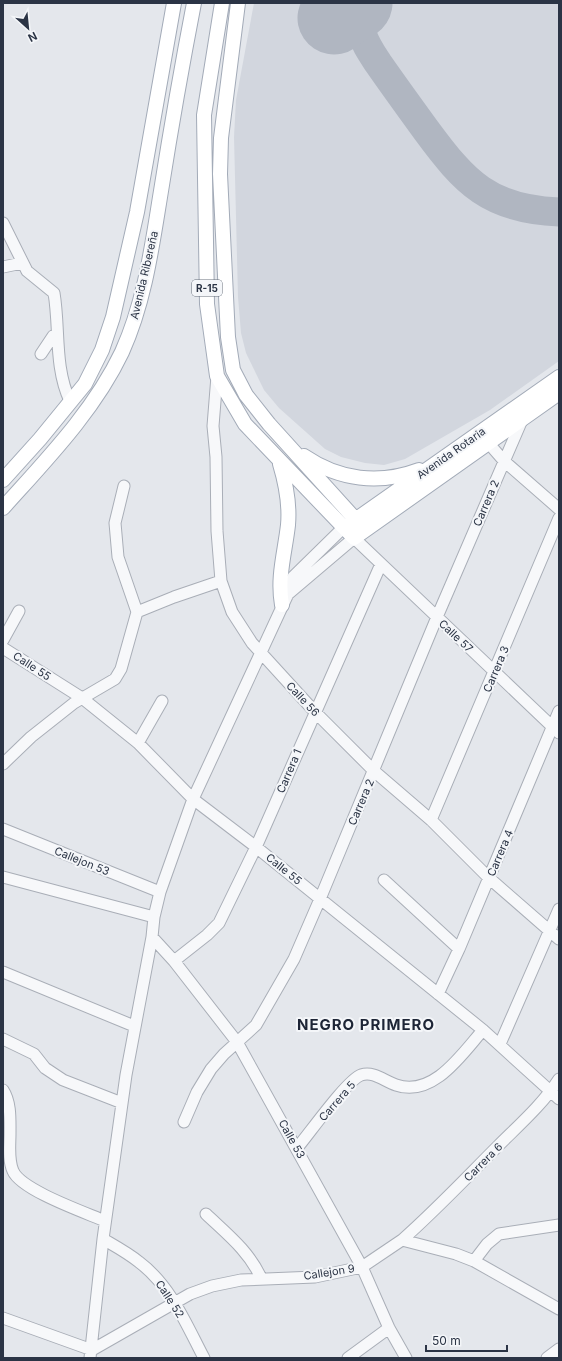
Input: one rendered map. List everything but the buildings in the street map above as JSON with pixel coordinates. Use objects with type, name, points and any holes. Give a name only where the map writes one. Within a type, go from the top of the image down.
[{"type":"main road","name":"Avenida Ribereña","points":[[3,480],[84,384],[102,350],[113,317],[137,212],[174,3]]},
{"type":"main road","name":"Avenida Ribereña","points":[[3,508],[80,419],[105,382],[121,353],[136,319],[151,256],[160,192],[194,3]]},
{"type":"main road","name":"R-15","points":[[222,3],[204,115],[207,304],[217,376],[245,424],[354,538]]},
{"type":"main road","name":"R-15","points":[[238,3],[221,138],[223,259],[228,337],[233,370],[246,395],[286,444],[365,530]]},
{"type":"main road","name":"Avenida Rotaria","points":[[354,538],[485,438],[559,377]]},
{"type":"main road","name":"Avenida Rotaria","points":[[343,528],[442,460],[522,420],[559,393]]},
{"type":"main road","points":[[286,444],[315,464],[349,477],[366,479],[385,478],[409,474],[442,460]]},
{"type":"main road","points":[[279,459],[288,493],[288,525],[282,558],[279,591],[285,599]]},
{"type":"street","points":[[3,223],[27,271],[54,293],[58,315],[57,334],[62,379],[70,401]]},
{"type":"street","points":[[3,267],[22,263]]},
{"type":"street","points":[[41,354],[53,336],[57,334]]},
{"type":"street","name":"Calle 56","points":[[217,376],[213,426],[216,457],[217,531],[221,581],[232,612],[260,653],[315,712],[374,771],[431,820],[489,878],[559,939]]},
{"type":"street","name":"Carrera 2","points":[[184,1122],[197,1092],[211,1069],[256,1025],[294,959],[374,771],[437,617],[522,420]]},
{"type":"street","points":[[485,438],[504,461],[559,509]]},
{"type":"street","points":[[3,764],[31,737],[82,698],[115,679],[121,669],[137,612],[118,557],[115,523],[124,486]]},
{"type":"street","name":"Carrera 3","points":[[431,820],[559,518]]},
{"type":"street","points":[[3,1318],[91,1354],[105,1221],[122,1103],[134,1026],[160,892],[193,799],[285,599],[289,584],[293,577],[343,528]]},
{"type":"street","points":[[285,599],[354,538]]},
{"type":"street","name":"Calle 57","points":[[354,538],[556,730]]},
{"type":"street","name":"Carrera 1","points":[[174,961],[203,938],[218,922],[256,847],[381,564]]},
{"type":"street","points":[[137,612],[174,597],[221,581]]},
{"type":"street","points":[[3,640],[19,611]]},
{"type":"street","name":"Calle 55","points":[[3,648],[82,698],[138,743],[193,799],[256,847],[483,1030],[555,1095]]},
{"type":"street","points":[[138,743],[162,701]]},
{"type":"street","name":"Carrera 4","points":[[438,994],[556,730],[559,711]]},
{"type":"street","name":"Callejon 53","points":[[3,829],[160,892]]},
{"type":"street","points":[[3,877],[154,917]]},
{"type":"street","points":[[384,880],[459,949]]},
{"type":"street","points":[[500,1044],[559,909]]},
{"type":"street","name":"Calle 53","points":[[152,937],[174,961],[237,1042],[362,1267],[389,1328],[406,1358]]},
{"type":"street","points":[[3,972],[134,1026]]},
{"type":"street","name":"Carrera 5","points":[[297,1148],[349,1084],[360,1076],[368,1074],[377,1076],[396,1086],[424,1086],[434,1080],[456,1061],[483,1030]]},
{"type":"street","points":[[3,1039],[34,1054],[44,1068],[63,1080],[122,1103]]},
{"type":"street","name":"Carrera 6","points":[[402,1240],[555,1095],[559,1079]]},
{"type":"street","points":[[3,1090],[8,1097],[10,1164],[16,1177],[32,1188],[105,1221]]},
{"type":"street","points":[[206,1214],[244,1249],[254,1262],[261,1278]]},
{"type":"street","points":[[474,1261],[486,1244],[499,1234],[559,1225]]},
{"type":"street","name":"Calle 52","points":[[103,1239],[140,1262],[158,1278],[174,1302],[204,1358]]},
{"type":"street","points":[[402,1240],[456,1254],[474,1261],[559,1309]]},
{"type":"street","name":"Callejon 9","points":[[91,1354],[174,1302],[190,1294],[212,1286],[261,1278],[314,1277],[362,1267],[402,1240]]},
{"type":"street","points":[[348,1358],[389,1328]]},
{"type":"street","points":[[547,1358],[559,1349]]},
{"type":"shaded area","points":[[254,3],[559,3],[559,361],[490,410],[405,459],[384,465],[365,463],[341,457],[325,449],[279,408],[264,390],[246,353],[241,333],[238,297],[234,137],[236,100]]},
{"type":"taxiway","points":[[368,3],[364,12],[361,27],[362,34],[368,48],[420,122],[453,165],[481,190],[496,199],[535,210],[559,212]]},
{"type":"runway","points":[[334,18],[356,3]]},
{"type":"district","name":"NEGRO PRIMERO","points":[[366,1025]]}]
